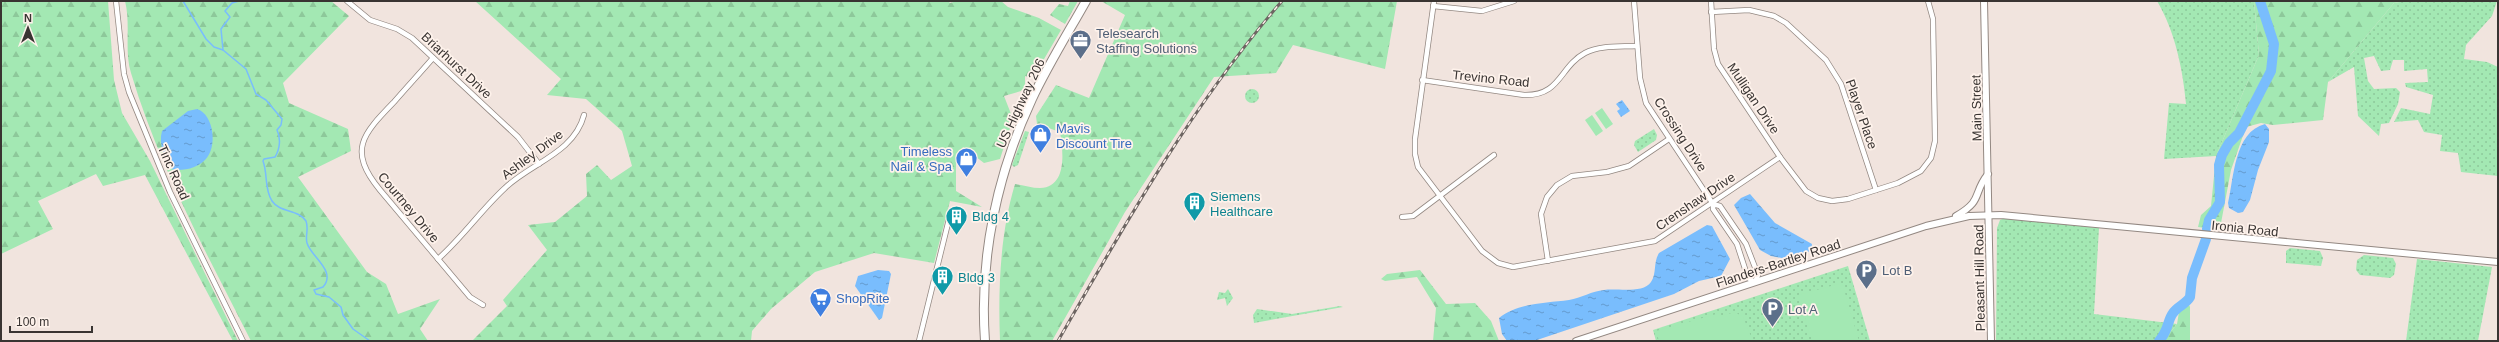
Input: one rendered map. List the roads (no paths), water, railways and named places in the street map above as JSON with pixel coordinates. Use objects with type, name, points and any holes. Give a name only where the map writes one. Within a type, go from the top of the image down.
[{"type":"highway","name":"US Highway 206","points":[[986,341],[987,257],[995,207],[1005,167],[1032,99],[1086,1]]},
{"type":"street","name":"Tinc Road","points":[[116,1],[124,74],[129,92],[170,192],[243,341]]},
{"type":"street","name":"Briarhurst Drive","points":[[347,1],[370,20],[403,32],[518,137],[539,164]]},
{"type":"street","points":[[1433,4],[1482,11],[1514,1]]},
{"type":"street","name":"Crossing Drive","points":[[1634,1],[1637,46],[1643,92],[1649,109],[1713,204],[1714,209],[1737,244],[1748,278],[1755,282],[1758,275],[1746,244],[1720,206],[1713,204]]},
{"type":"street","name":"Mulligan Drive","points":[[1710,1],[1714,49],[1718,64],[1780,157]]},
{"type":"street","points":[[1780,157],[1802,188],[1818,198],[1839,201],[1876,190],[1914,176],[1924,168],[1933,154],[1935,141],[1933,20],[1928,1]]},
{"type":"street","name":"Main Street","points":[[1984,1],[1989,214]]},
{"type":"street","name":"Crenshaw Drive","points":[[1433,4],[1422,80],[1415,154],[1418,167],[1482,251],[1494,261],[1513,266],[1655,241],[1713,204],[1780,157]]},
{"type":"street","name":"Player Place","points":[[1711,12],[1749,10],[1774,16],[1786,23],[1826,60],[1842,84],[1876,190]]},
{"type":"street","name":"Trevino Road","points":[[1422,80],[1524,95],[1537,94],[1556,84],[1575,60],[1585,53],[1602,48],[1637,46]]},
{"type":"street","name":"Courtney Drive","points":[[433,58],[368,130],[363,141],[361,153],[369,176],[470,297],[483,305]]},
{"type":"street","name":"Ashley Drive","points":[[438,259],[452,246],[504,189],[569,142],[581,126],[584,115]]},
{"type":"street","points":[[1548,261],[1541,214],[1547,197],[1557,185],[1572,176],[1607,172],[1629,166],[1669,139]]},
{"type":"street","points":[[1402,217],[1414,216],[1494,155]]},
{"type":"street","points":[[1951,219],[1974,203],[1982,181],[1988,174]]},
{"type":"street","points":[[919,341],[951,211]]},
{"type":"street","name":"Flanders-Bartley Road","points":[[1576,341],[1951,219],[1989,214]]},
{"type":"street","name":"Ironia Road","points":[[1989,214],[2498,262]]},
{"type":"street","name":"Pleasant Hill Road","points":[[1989,214],[1991,341]]},
{"type":"water","points":[[1622,100],[1630,111],[1621,117],[1617,111],[1620,109],[1616,104]]},
{"type":"water","points":[[197,109],[203,112],[210,124],[213,140],[212,148],[209,155],[202,163],[186,169],[173,170],[163,152],[161,141],[162,131],[188,111]]},
{"type":"water","points":[[2265,124],[2269,129],[2269,142],[2258,170],[2250,200],[2243,212],[2238,213],[2229,208],[2228,203],[2237,157],[2247,136],[2255,129]]},
{"type":"water","points":[[1750,194],[1775,223],[1812,244],[1811,251],[1782,258],[1771,256],[1760,250],[1734,205],[1741,198]]},
{"type":"water","points":[[1707,225],[1712,226],[1730,259],[1721,276],[1699,281],[1674,294],[1534,341],[1507,341],[1502,334],[1499,318],[1515,309],[1532,304],[1569,300],[1600,291],[1629,290],[1647,286],[1653,279],[1656,260],[1659,253]]},
{"type":"water","points":[[878,270],[889,271],[891,274],[882,318],[879,320],[855,286],[858,276]]},
{"type":"waterway","points":[[183,1],[206,39],[214,47],[223,50],[246,69],[256,94],[266,100],[282,119],[281,125],[277,130],[279,140],[277,154],[275,157],[264,159],[263,161],[268,192],[275,205],[298,214],[306,221],[307,243],[309,248],[322,264],[327,275],[323,287],[314,290],[316,294],[329,297],[341,307],[343,315],[353,329],[370,341]]},
{"type":"waterway","points":[[223,50],[221,29],[230,17],[225,11],[232,3],[239,1]]},
{"type":"waterway","points":[[2207,229],[2209,220],[2220,202],[2219,165],[2222,155],[2229,143],[2239,133],[2271,71],[2274,44],[2260,1]]},
{"type":"waterway","points":[[2159,341],[2165,333],[2173,313],[2190,297],[2192,278],[2206,239]]},
{"type":"railway","points":[[1058,341],[1109,252],[1162,165],[1219,81],[1282,1]]},
{"type":"place","name":"Telesearch Staffing Solutions","points":[[1081,60]]},
{"type":"place","name":"Mavis Discount Tire","points":[[1041,154]]},
{"type":"place","name":"Timeless Nail & Spa","points":[[967,178]]},
{"type":"place","name":"Siemens Healthcare","points":[[1194,222]]},
{"type":"place","name":"Bldg 4","points":[[957,236]]},
{"type":"place","name":"Lot B","points":[[1866,290]]},
{"type":"place","name":"Bldg 3","points":[[943,296]]},
{"type":"place","name":"ShopRite","points":[[821,318]]},
{"type":"place","name":"Lot A","points":[[1773,328]]}]
